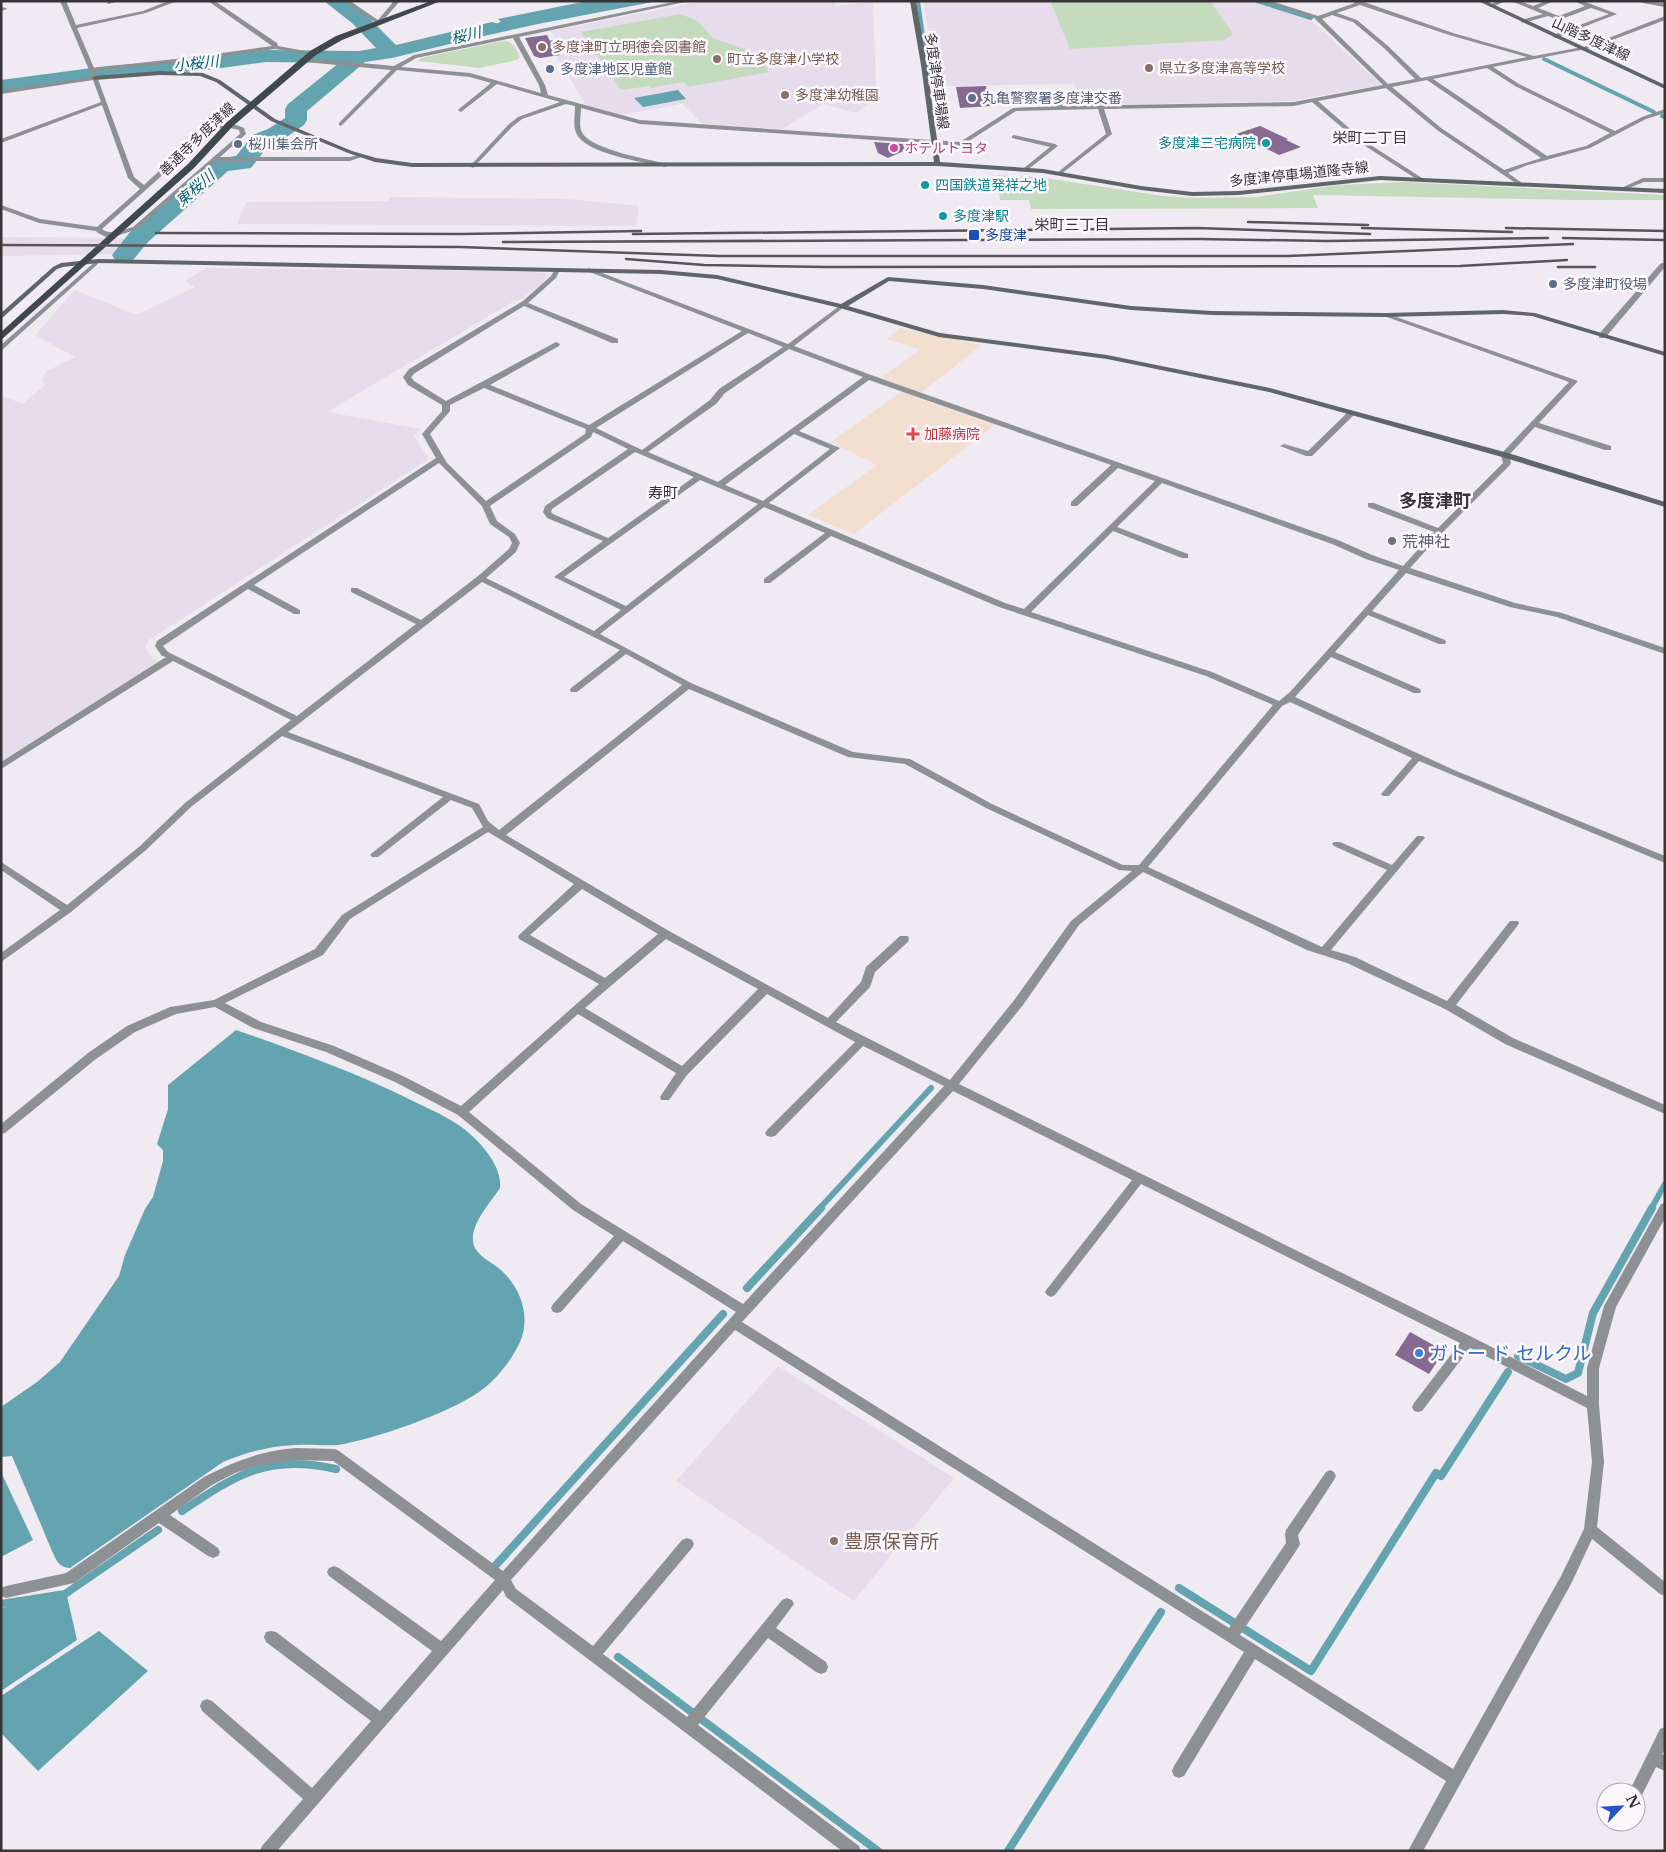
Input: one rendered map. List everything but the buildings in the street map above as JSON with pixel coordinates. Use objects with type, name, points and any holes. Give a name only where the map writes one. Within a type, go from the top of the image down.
[{"type":"main road","name":"善通寺多度津線","points":[[5,333],[191,166],[230,124],[313,53],[338,38],[438,1]]},
{"type":"street","points":[[63,1],[93,73],[102,103],[131,178],[144,189]]},
{"type":"street","points":[[73,27],[144,12],[174,1]]},
{"type":"street","points":[[211,1],[267,38],[275,44],[275,47]]},
{"type":"street","points":[[346,1],[379,23],[397,1]]},
{"type":"street","points":[[341,124],[397,67],[414,57],[687,1]]},
{"type":"street","name":"多度津停車場線","points":[[913,1],[924,65],[937,164]]},
{"type":"street","points":[[1264,1],[1320,18],[1355,2],[1451,34],[1536,58]]},
{"type":"street","name":"山階多度津線","points":[[1481,1],[1665,87]]},
{"type":"street","points":[[1491,6],[1502,1]]},
{"type":"street","points":[[1514,1],[1560,18],[1589,4]]},
{"type":"street","points":[[1534,8],[1551,1]]},
{"type":"street","points":[[1555,36],[1614,14],[1577,1]]},
{"type":"street","points":[[1643,1],[1665,5]]},
{"type":"street","points":[[1332,13],[1356,21],[1420,80]]},
{"type":"street","points":[[1522,21],[1549,14]]},
{"type":"street","points":[[1320,18],[1317,18],[1387,86],[1439,129],[1520,184]]},
{"type":"street","points":[[306,60],[470,75],[624,119],[662,124],[961,144],[1015,109],[1294,104],[1589,48],[1665,18]]},
{"type":"street","points":[[515,36],[542,86],[545,96]]},
{"type":"street","points":[[1,92],[93,73],[275,47],[313,53]]},
{"type":"street","points":[[1489,67],[1517,85],[1615,133]]},
{"type":"street","name":"多度津停車場道隆寺線","points":[[93,73],[201,74],[218,81],[276,121],[374,160],[412,165],[937,164],[1026,168],[1165,192],[1216,195],[1350,180],[1420,179],[1665,191]]},
{"type":"street","points":[[1429,79],[1545,158]]},
{"type":"street","points":[[461,110],[496,82]]},
{"type":"street","points":[[1055,97],[1061,108]]},
{"type":"street","points":[[1313,100],[1361,142],[1420,179]]},
{"type":"street","points":[[473,166],[510,126],[520,118],[565,102]]},
{"type":"street","points":[[1,141],[102,103]]},
{"type":"street","points":[[578,106],[577,124],[581,137],[592,145],[665,165]]},
{"type":"street","points":[[1060,173],[1109,134],[1100,108]]},
{"type":"street","points":[[1504,172],[1545,158],[1588,147],[1644,118],[1665,111]]},
{"type":"street","points":[[1,207],[39,221],[98,229],[106,234],[116,234],[135,228],[142,224],[243,134],[242,129],[230,124],[210,130],[98,229]]},
{"type":"street","points":[[1014,138],[1055,146],[1026,168]]},
{"type":"street","points":[[214,159],[350,159],[362,156]]},
{"type":"street","points":[[1622,189],[1643,180],[1665,180]]},
{"type":"street","points":[[1,350],[98,261]]},
{"type":"street","points":[[1,318],[55,268],[61,265],[98,261],[589,270],[661,272],[717,277],[842,306],[939,335],[1107,357],[1194,373],[1270,390],[1505,455],[1665,505]]},
{"type":"street","points":[[1602,336],[1662,265],[1665,265]]},
{"type":"street","points":[[446,404],[411,383],[407,377],[412,370],[523,303],[554,278],[557,270]]},
{"type":"street","points":[[589,270],[868,377],[1335,542],[1369,557],[1513,605],[1559,615],[1665,651]]},
{"type":"street","points":[[642,453],[713,402],[722,391],[842,306],[888,279],[982,287],[1131,308],[1212,313],[1386,315],[1503,312],[1533,314],[1665,354]]},
{"type":"street","points":[[523,303],[615,340]]},
{"type":"street","points":[[1386,315],[1574,381],[1505,455]]},
{"type":"street","points":[[486,505],[588,435],[590,428],[748,330]]},
{"type":"street","points":[[446,404],[484,386],[556,344]]},
{"type":"street","points":[[719,485],[868,377]]},
{"type":"street","points":[[484,386],[590,428],[642,453],[1002,605],[1209,674],[1279,704]]},
{"type":"street","points":[[1,958],[67,910],[143,848],[188,805],[481,578],[513,550],[516,543],[512,536],[493,522],[486,505],[455,477],[440,459],[426,434],[446,412],[446,404]]},
{"type":"street","points":[[1284,446],[1309,454],[1352,413]]},
{"type":"street","points":[[1534,424],[1608,448]]},
{"type":"street","points":[[595,634],[836,448],[792,431]]},
{"type":"street","points":[[609,541],[550,516],[547,512],[548,508],[634,449]]},
{"type":"street","points":[[267,1851],[504,1580],[734,1323],[952,1085],[1019,1002],[1075,923],[1142,868],[1279,704],[1289,698],[1406,570],[1439,531],[1506,463],[1505,455]]},
{"type":"street","points":[[298,720],[173,657],[158,646],[440,459]]},
{"type":"street","points":[[1074,504],[1116,466]]},
{"type":"street","points":[[627,610],[558,577],[699,477]]},
{"type":"street","points":[[1026,612],[1160,481]]},
{"type":"street","points":[[1371,505],[1439,531]]},
{"type":"street","points":[[1112,528],[1185,556]]},
{"type":"street","points":[[767,581],[831,532]]},
{"type":"street","points":[[481,578],[626,650],[688,685],[851,755],[907,760],[989,806],[1122,868],[1142,868],[1324,951],[1351,960],[1449,1006],[1509,1041],[1665,1110]]},
{"type":"street","points":[[248,585],[297,612]]},
{"type":"street","points":[[354,590],[422,624]]},
{"type":"street","points":[[1368,612],[1442,642]]},
{"type":"street","points":[[574,690],[626,650]]},
{"type":"street","points":[[1330,653],[1417,691]]},
{"type":"street","points":[[1,766],[173,657]]},
{"type":"street","points":[[499,835],[688,685]]},
{"type":"street","points":[[1289,698],[1417,757],[1665,860]]},
{"type":"street","points":[[282,733],[476,806],[480,820],[499,835],[665,934],[765,989],[862,1041],[1468,1341],[1593,1405]]},
{"type":"street","points":[[1386,794],[1417,757]]},
{"type":"street","points":[[375,855],[450,796]]},
{"type":"street","points":[[1,1130],[92,1056],[131,1029],[174,1010],[216,1003],[319,952],[346,917],[488,828]]},
{"type":"street","points":[[1324,951],[1420,838]]},
{"type":"street","points":[[1337,844],[1393,869]]},
{"type":"street","points":[[1,865],[67,910]]},
{"type":"street","points":[[581,884],[523,936],[606,983]]},
{"type":"street","points":[[1449,1006],[1514,923]]},
{"type":"street","points":[[462,1112],[606,983],[665,934]]},
{"type":"street","points":[[829,1023],[866,984],[870,970],[904,939]]},
{"type":"street","points":[[665,1098],[683,1072],[765,989]]},
{"type":"street","points":[[216,1003],[257,1025],[330,1049],[399,1079],[462,1112],[577,1207],[744,1312]]},
{"type":"street","points":[[578,1009],[683,1072]]},
{"type":"street","points":[[771,1133],[862,1041]]},
{"type":"street","points":[[1051,1292],[1140,1178]]},
{"type":"street","points":[[1415,1851],[1566,1580],[1590,1529],[1598,1462],[1593,1405],[1593,1368],[1610,1306],[1665,1206]]},
{"type":"street","points":[[557,1308],[622,1235]]},
{"type":"street","points":[[734,1323],[1236,1629],[1253,1650],[1455,1778]]},
{"type":"street","points":[[1418,1407],[1468,1341]]},
{"type":"street","points":[[6,1592],[69,1579],[208,1481],[231,1469],[256,1460],[295,1454],[335,1455],[504,1580],[511,1593],[594,1655],[694,1719],[854,1851]]},
{"type":"street","points":[[1236,1629],[1293,1544],[1291,1534],[1330,1476]]},
{"type":"street","points":[[160,1515],[213,1552]]},
{"type":"street","points":[[1590,1529],[1665,1590]]},
{"type":"street","points":[[594,1655],[686,1544]]},
{"type":"street","points":[[334,1572],[442,1650]]},
{"type":"street","points":[[694,1719],[787,1604]]},
{"type":"street","points":[[767,1629],[821,1667]]},
{"type":"street","points":[[271,1637],[381,1720]]},
{"type":"street","points":[[1179,1771],[1253,1650]]},
{"type":"street","points":[[208,1706],[313,1798]]},
{"type":"street","points":[[1643,1782],[1659,1761],[1664,1734]]},
{"type":"shaded area","name":"町立多度津小学校","points":[[702,1],[832,1],[837,6],[873,1],[876,86],[871,102],[856,113],[823,104],[782,129],[703,124],[682,104],[620,115],[586,105],[557,57],[565,52],[551,31]]},
{"type":"shaded area","name":"県立多度津高等学校","points":[[923,1],[1250,1],[1311,20],[1382,85],[1291,101],[1100,105],[1083,98],[1074,84],[938,86]]},
{"type":"shaded area","points":[[390,197],[568,199],[639,206],[636,226],[237,224],[246,202],[388,201]]},
{"type":"shaded area","points":[[1,237],[136,238],[122,254],[1,256]]},
{"type":"shaded area","points":[[207,268],[507,271],[544,273],[548,276],[541,285],[518,301],[516,300],[327,412],[421,429],[414,436],[429,459],[149,640],[145,647],[148,653],[159,662],[1,761],[1,395],[22,404],[45,385],[42,379],[47,371],[75,357],[35,335],[75,290],[136,315],[195,287],[184,281]]},
{"type":"shaded area","name":"加藤病院","points":[[900,328],[982,345],[915,397],[995,425],[854,534],[808,515],[877,465],[831,442],[907,388],[882,377],[920,350],[887,339]]},
{"type":"shaded area","name":"豊原保育所","points":[[778,1366],[954,1478],[854,1601],[676,1481]]},
{"type":"green space","points":[[1050,1],[1210,1],[1233,34],[1225,40],[1070,49]]},
{"type":"green space","points":[[680,14],[698,21],[713,38],[751,51],[770,72],[688,87],[683,82],[651,88],[649,86],[621,90],[581,32]]},
{"type":"green space","points":[[503,41],[510,42],[514,46],[520,57],[517,60],[479,68],[418,61],[421,58]]},
{"type":"green space","points":[[997,175],[1045,178],[1163,196],[1196,198],[1256,197],[1338,185],[1404,182],[1665,195],[1665,200],[1313,195],[1318,208],[1031,209],[1029,200],[1000,200]]},
{"type":"water","points":[[587,1],[658,1],[538,24],[384,58],[376,49],[396,45],[423,46],[501,22],[498,19]]},
{"type":"water","points":[[678,90],[686,99],[643,107],[634,98]]},
{"type":"water","points":[[236,1030],[321,1061],[403,1096],[453,1122],[467,1131],[481,1145],[488,1153],[497,1170],[500,1188],[478,1220],[473,1234],[473,1241],[480,1254],[508,1277],[519,1294],[524,1313],[523,1332],[520,1342],[508,1363],[491,1382],[479,1392],[450,1408],[411,1424],[353,1442],[338,1445],[301,1445],[268,1448],[250,1452],[223,1462],[70,1568],[66,1567],[60,1565],[55,1558],[12,1456],[1,1457],[1,1407],[37,1382],[60,1362],[119,1276],[125,1255],[145,1209],[153,1197],[163,1161],[163,1150],[157,1144],[168,1109],[168,1085]]},
{"type":"water","points":[[1,1472],[33,1540],[1,1557]]},
{"type":"water","points":[[67,1596],[77,1640],[1,1691],[1,1608]]},
{"type":"water","points":[[99,1631],[148,1671],[38,1771],[1,1733],[1,1696]]},
{"type":"waterway","name":"桜川","points":[[334,1],[359,19],[392,52]]},
{"type":"waterway","points":[[918,1],[929,78]]},
{"type":"waterway","points":[[1257,1],[1311,18]]},
{"type":"waterway","name":"桜川","points":[[392,52],[492,28]]},
{"type":"waterway","name":"小桜川","points":[[359,57],[392,52]]},
{"type":"waterway","name":"小桜川","points":[[1,86],[107,72],[207,64],[266,56],[359,57]]},
{"type":"waterway","name":"東桜川","points":[[124,255],[139,237],[222,164],[243,163],[261,140],[276,134],[296,120],[296,109],[359,57]]},
{"type":"waterway","points":[[1544,59],[1654,112]]},
{"type":"waterway","points":[[819,1209],[931,1088]]},
{"type":"waterway","points":[[1651,1209],[1665,1184]]},
{"type":"waterway","points":[[747,1288],[821,1208]]},
{"type":"waterway","points":[[1518,1356],[1566,1379],[1578,1373],[1593,1313],[1652,1208]]},
{"type":"waterway","points":[[495,1566],[723,1314]]},
{"type":"waterway","points":[[1179,1588],[1311,1671],[1436,1473],[1441,1476],[1508,1372]]},
{"type":"waterway","points":[[182,1511],[219,1487],[254,1470],[291,1464],[336,1469]]},
{"type":"waterway","points":[[1,1604],[65,1594],[158,1530]]},
{"type":"waterway","points":[[1008,1851],[1161,1612]]},
{"type":"waterway","points":[[618,1657],[878,1851]]},
{"type":"railway","points":[[1248,222],[1368,225]]},
{"type":"railway","points":[[633,234],[1196,228],[1370,234]]},
{"type":"railway","points":[[1362,228],[1512,232]]},
{"type":"railway","points":[[1506,228],[1665,231]]},
{"type":"railway","points":[[156,233],[461,234],[641,231]]},
{"type":"railway","points":[[503,242],[1199,239],[1327,241],[1548,238]]},
{"type":"railway","points":[[1563,238],[1665,240]]},
{"type":"railway","points":[[1,245],[460,247],[719,256],[1288,256],[1573,244]]},
{"type":"railway","points":[[626,259],[704,265],[826,267],[1460,266],[1567,260]]},
{"type":"railway","points":[[1558,267],[1595,267]]},
{"type":"place","name":"多度津町立明徳会図書館","points":[[542,47]]},
{"type":"place","name":"町立多度津小学校","points":[[717,59]]},
{"type":"place","name":"県立多度津高等学校","points":[[1149,68]]},
{"type":"place","name":"多度津地区児童館","points":[[550,69]]},
{"type":"place","name":"多度津幼稚園","points":[[785,95]]},
{"type":"place","name":"丸亀警察署多度津交番","points":[[972,98]]},
{"type":"place","name":"多度津三宅病院","points":[[1266,143]]},
{"type":"place","name":"桜川集会所","points":[[238,144]]},
{"type":"place","name":"ホテルトヨタ","points":[[894,148]]},
{"type":"place","name":"四国鉄道発祥之地","points":[[925,185]]},
{"type":"place","name":"多度津駅","points":[[943,216]]},
{"type":"place","name":"多度津","points":[[974,235]]},
{"type":"place","name":"多度津町役場","points":[[1553,284]]},
{"type":"place","name":"加藤病院","points":[[913,434]]},
{"type":"place","name":"荒神社","points":[[1392,541]]},
{"type":"place","name":"ガトー ド セルクル","points":[[1419,1353]]},
{"type":"place","name":"豊原保育所","points":[[834,1541]]},
{"type":"district","name":"栄町二丁目","points":[[1370,137]]},
{"type":"district","name":"栄町三丁目","points":[[1072,224]]},
{"type":"district","name":"寿町","points":[[663,492]]},
{"type":"district","name":"多度津町","points":[[1435,501]]}]
